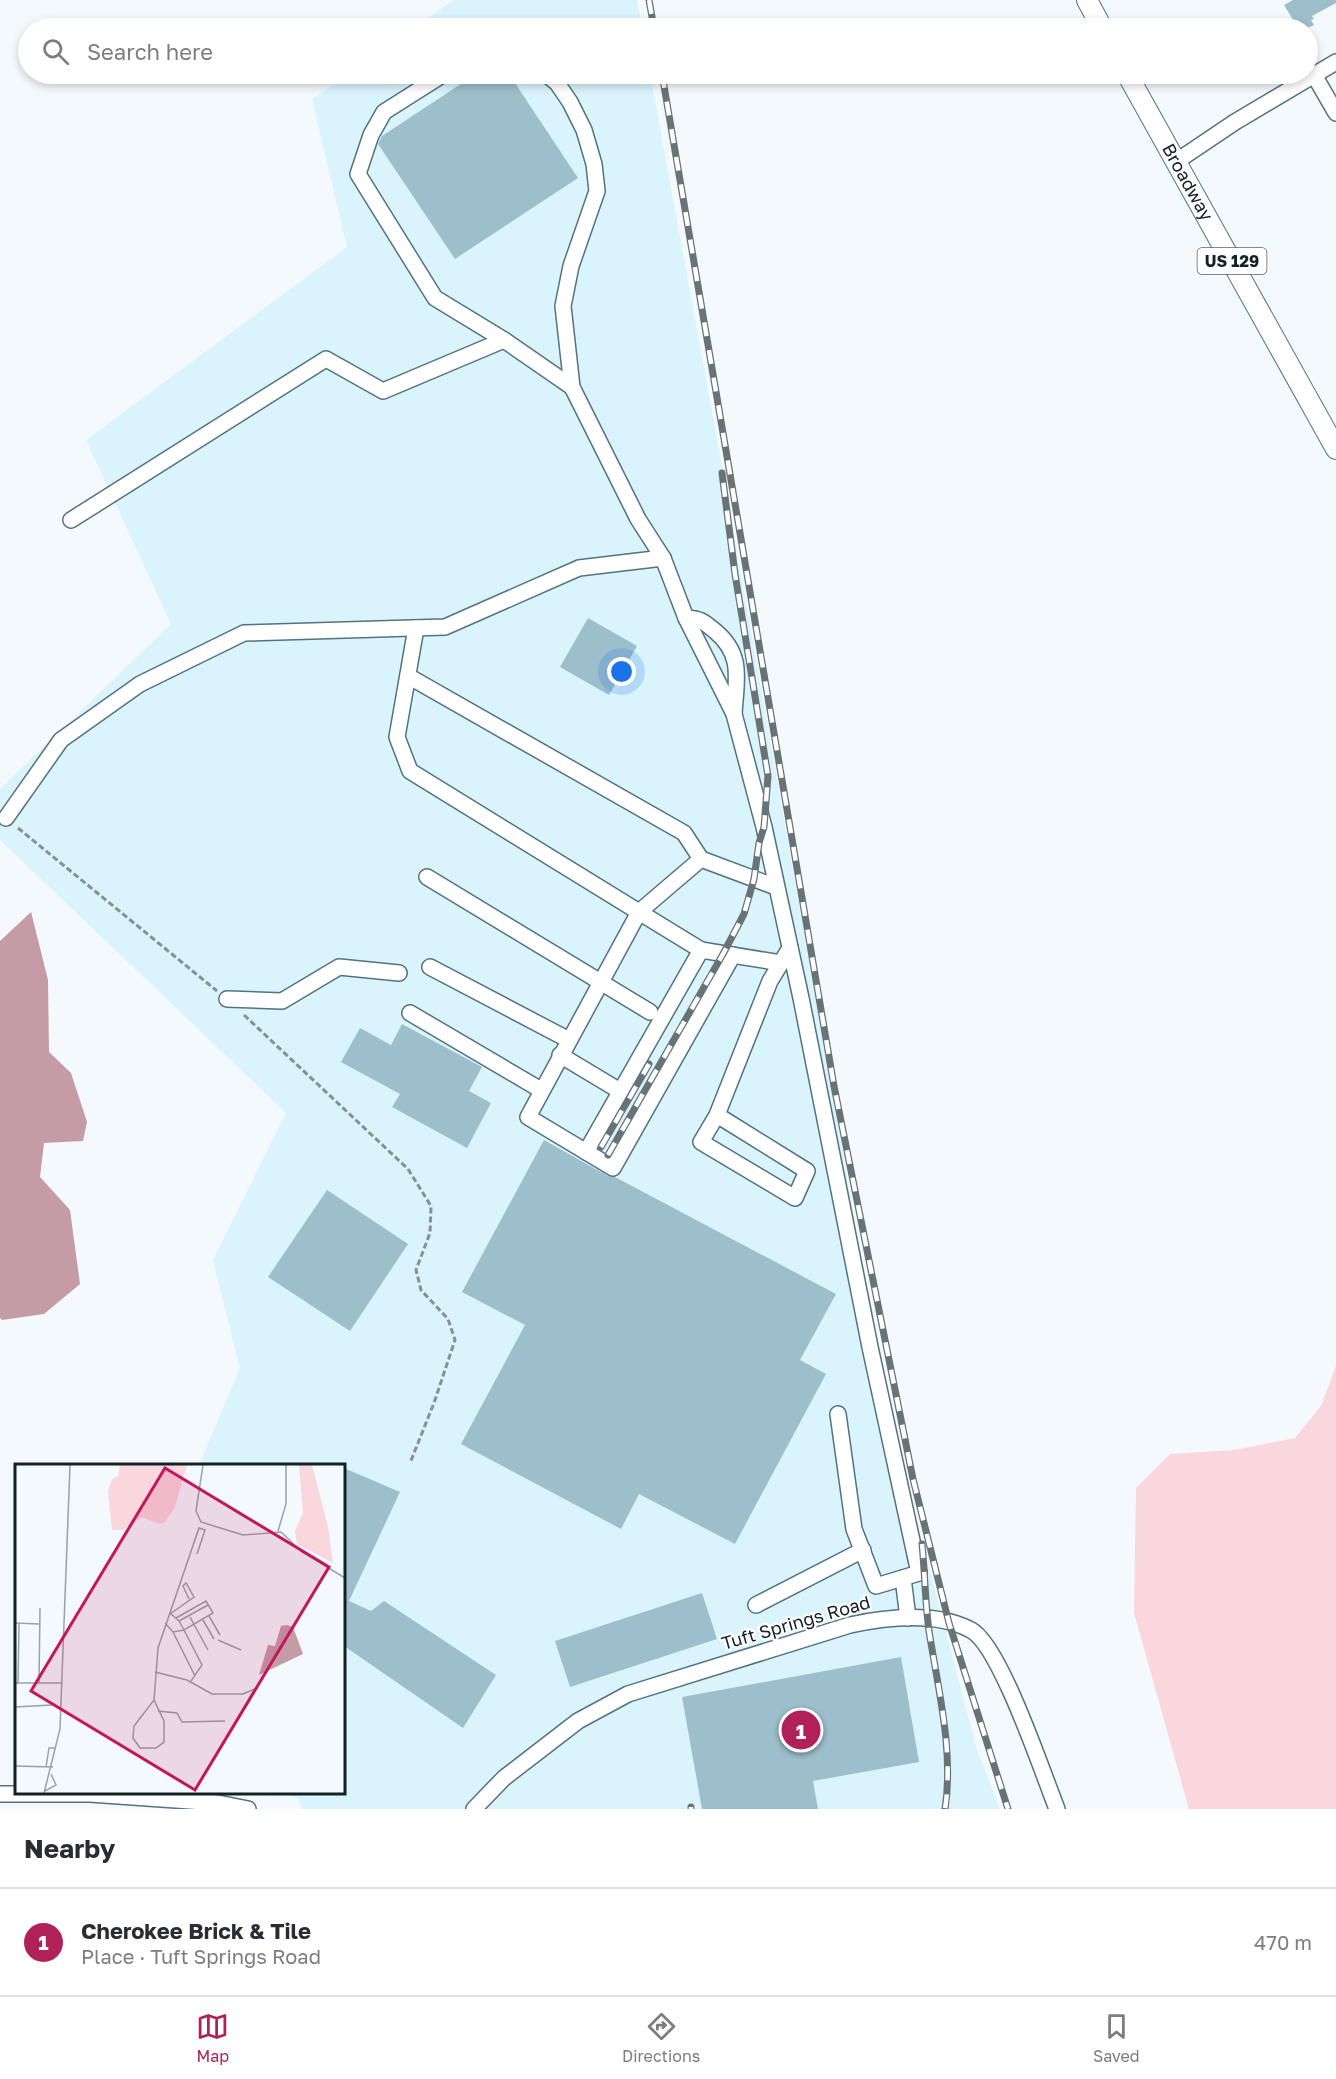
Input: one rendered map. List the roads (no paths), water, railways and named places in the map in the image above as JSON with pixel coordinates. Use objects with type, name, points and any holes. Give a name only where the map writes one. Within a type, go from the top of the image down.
[{"type":"main road","points":[[1087,0],[1097,18]]},
{"type":"main road","name":"Broadway","points":[[1133,84],[1336,449]]},
{"type":"street","points":[[1318,73],[1336,62]]},
{"type":"street","points":[[1318,82],[1336,113]]},
{"type":"street","points":[[428,84],[384,112],[371,135],[358,174],[435,298],[504,340],[572,387]]},
{"type":"street","points":[[558,84],[584,130],[594,164],[597,192],[571,266],[563,306],[572,387],[638,519],[663,558],[686,618],[734,714],[764,827],[919,1574],[876,1586],[854,1529],[838,1414]]},
{"type":"street","points":[[1177,161],[1235,122],[1299,84]]},
{"type":"street","points":[[71,520],[326,359],[383,391],[504,340]]},
{"type":"street","points":[[6,818],[60,740],[140,684],[244,633],[445,627],[579,568],[663,558]]},
{"type":"street","points":[[686,618],[701,619],[728,642],[737,668],[734,714]]},
{"type":"street","points":[[416,628],[397,737],[410,771],[701,950],[781,963]]},
{"type":"street","points":[[408,676],[684,833],[701,859],[776,887]]},
{"type":"street","points":[[701,859],[639,912],[528,1117],[612,1168],[733,956]]},
{"type":"street","points":[[427,877],[650,1012]]},
{"type":"street","points":[[717,1115],[807,1171],[795,1198],[701,1142],[717,1115],[770,981],[790,948]]},
{"type":"street","points":[[586,1152],[701,950]]},
{"type":"street","points":[[430,966],[568,1040]]},
{"type":"street","points":[[227,999],[282,1001],[339,967],[399,973]]},
{"type":"street","points":[[410,1013],[541,1090]]},
{"type":"street","points":[[560,1055],[615,1088]]},
{"type":"street","points":[[756,1605],[862,1551]]},
{"type":"street","points":[[903,1578],[908,1618]]},
{"type":"street","name":"Tuft Springs Road","points":[[474,1809],[504,1778],[578,1721],[628,1694],[850,1625],[879,1619],[908,1618],[928,1618],[953,1623],[971,1630],[984,1641],[1012,1695],[1057,1809]]},
{"type":"street","points":[[0,1794],[90,1794],[218,1803],[248,1809]]},
{"type":"railway","points":[[649,0],[652,18]]},
{"type":"railway","points":[[664,84],[834,1086],[913,1479],[949,1623],[1008,1809]]},
{"type":"railway","points":[[608,1155],[744,914],[754,879],[759,843],[764,827],[768,776],[735,574],[722,473]]},
{"type":"railway","points":[[601,1147],[649,1064]]},
{"type":"railway","points":[[922,1544],[929,1631],[948,1765],[945,1809]]},
{"type":"place","name":"Cherokee Brick & Tile","points":[[801,1730]]}]
